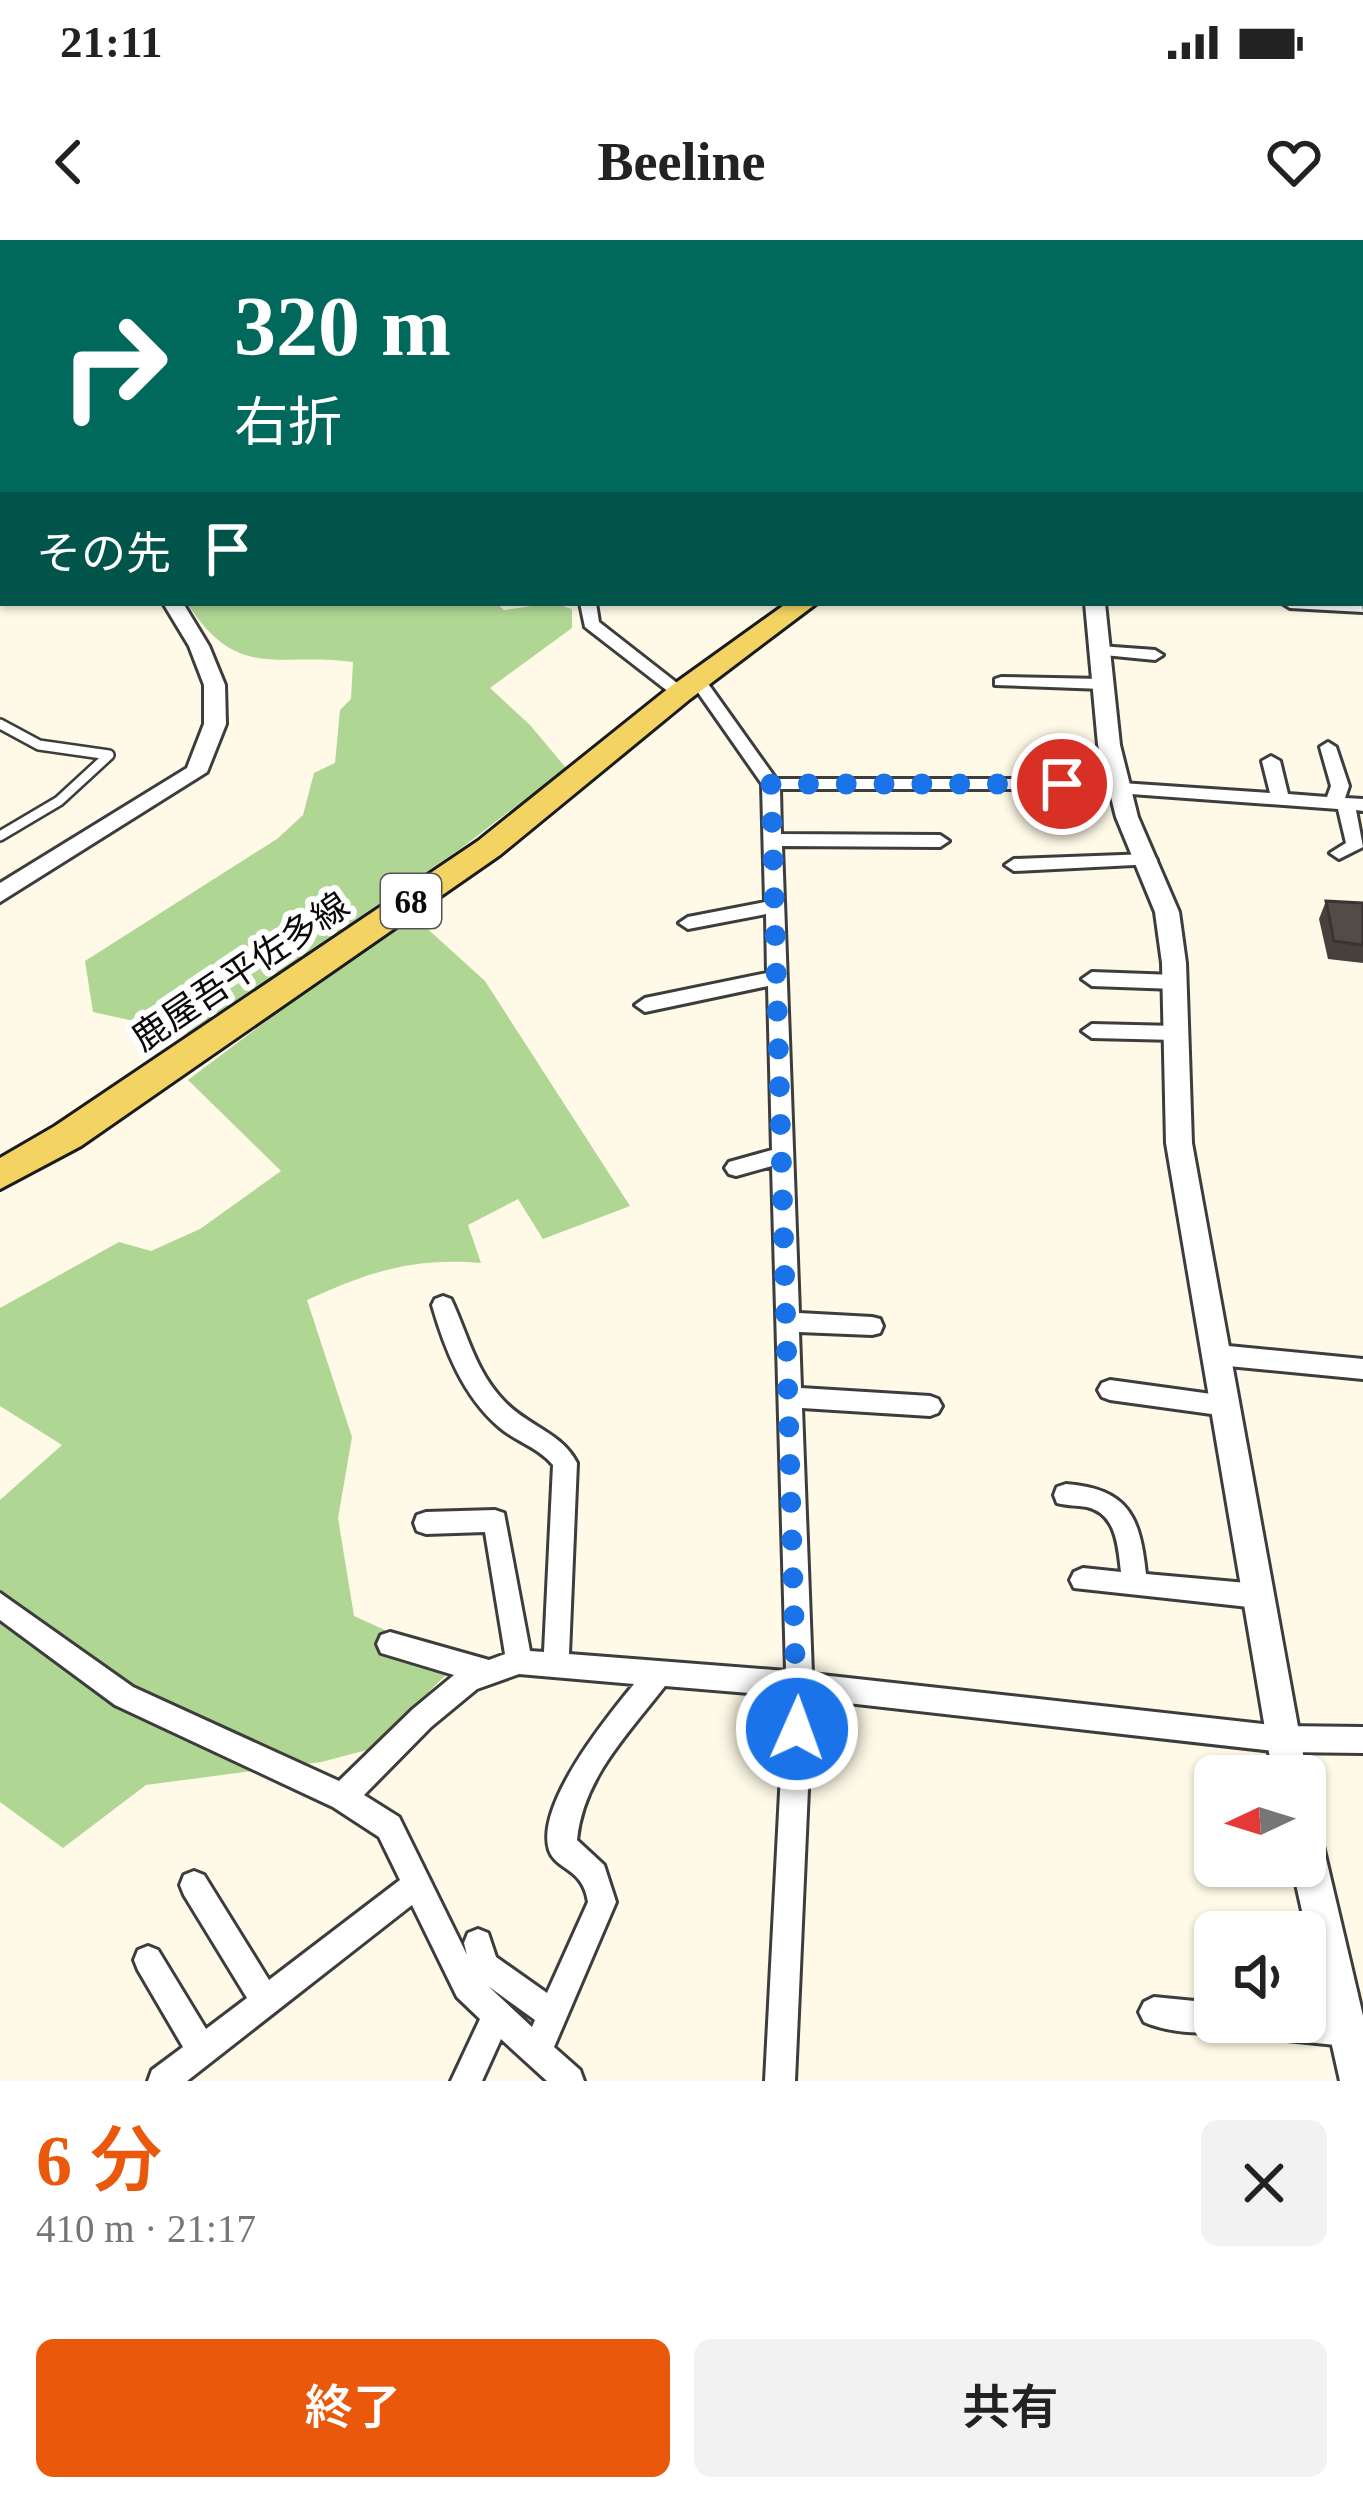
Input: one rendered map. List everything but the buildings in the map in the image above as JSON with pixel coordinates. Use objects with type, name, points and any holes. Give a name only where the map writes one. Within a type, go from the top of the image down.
[{"type":"main road","name":"鹿屋吾平佐多線","points":[[0,1175],[68,1136],[489,848],[798,606]]},
{"type":"street","points":[[0,894],[196,772],[214,741],[215,674],[174,606]]},
{"type":"street","points":[[588,606],[591,624],[689,687],[740,734],[771,784],[799,1684],[780,2081]]},
{"type":"street","points":[[1095,606],[1109,745],[1119,788],[1167,912],[1175,982],[1179,1143],[1285,1755]]},
{"type":"street","points":[[1100,651],[1156,655]]},
{"type":"street","points":[[1001,682],[1103,684]]},
{"type":"street","points":[[1328,747],[1348,804],[1355,846],[1339,854]]},
{"type":"street","points":[[1271,761],[1280,799]]},
{"type":"street","points":[[771,784],[1119,788],[1348,804]]},
{"type":"street","points":[[773,840],[940,842]]},
{"type":"street","points":[[1014,866],[1148,860]]},
{"type":"street","points":[[688,923],[775,906]]},
{"type":"street","points":[[645,1005],[776,977]]},
{"type":"street","points":[[1092,979],[1175,982]]},
{"type":"street","points":[[1092,1031],[1176,1033]]},
{"type":"street","points":[[736,1168],[781,1155]]},
{"type":"street","points":[[443,1305],[459,1361],[507,1421],[557,1449],[565,1463],[556,1665]]},
{"type":"street","points":[[786,1322],[872,1326]]},
{"type":"street","points":[[1218,1355],[1363,1369]]},
{"type":"street","points":[[1110,1390],[1226,1406]]},
{"type":"street","points":[[789,1396],[930,1406]]},
{"type":"street","points":[[1066,1495],[1087,1495],[1116,1508],[1128,1528],[1135,1585]]},
{"type":"street","points":[[426,1523],[495,1521],[520,1662]]},
{"type":"street","points":[[1083,1580],[1258,1596]]},
{"type":"street","points":[[0,1605],[124,1696],[343,1797],[389,1827],[467,1987],[569,2081]]},
{"type":"street","points":[[390,1644],[489,1672]]},
{"type":"street","points":[[343,1797],[422,1718],[469,1679],[520,1662],[799,1684],[1282,1739],[1363,1740]]},
{"type":"street","points":[[537,2051],[602,1902],[600,1881],[591,1866],[562,1846],[562,1825],[578,1780],[659,1673]]},
{"type":"street","points":[[163,2081],[417,1884]]},
{"type":"street","points":[[194,1885],[266,2002]]},
{"type":"street","points":[[1314,1887],[1359,2081]]},
{"type":"street","points":[[478,1943],[484,1966],[553,2015]]},
{"type":"street","points":[[148,1960],[202,2051]]},
{"type":"street","points":[[1154,2012],[1194,2016]]},
{"type":"street","points":[[466,2081],[497,2015]]},
{"type":"street","points":[[1326,2029],[1345,2031]]},
{"type":"lane","points":[[0,724],[39,745],[110,755],[40,817],[0,836]]},
{"type":"green space","points":[[189,606],[572,609],[572,628],[490,688],[566,768],[460,849],[188,1033],[93,1012],[85,961],[277,839],[303,815],[314,773],[335,763],[340,710],[351,699],[353,662],[242,654],[206,628]]},
{"type":"green space","points":[[410,913],[485,981],[630,1206],[543,1239],[518,1199],[468,1225],[481,1263],[433,1262],[391,1269],[307,1300],[352,1437],[338,1518],[354,1616],[458,1663],[371,1749],[321,1762],[146,1785],[63,1848],[0,1802],[0,1500],[62,1445],[0,1406],[0,1308],[119,1242],[151,1251],[200,1229],[281,1171],[188,1080]]},
{"type":"route","points":[[797,1729],[771,784],[1062,784]]}]
